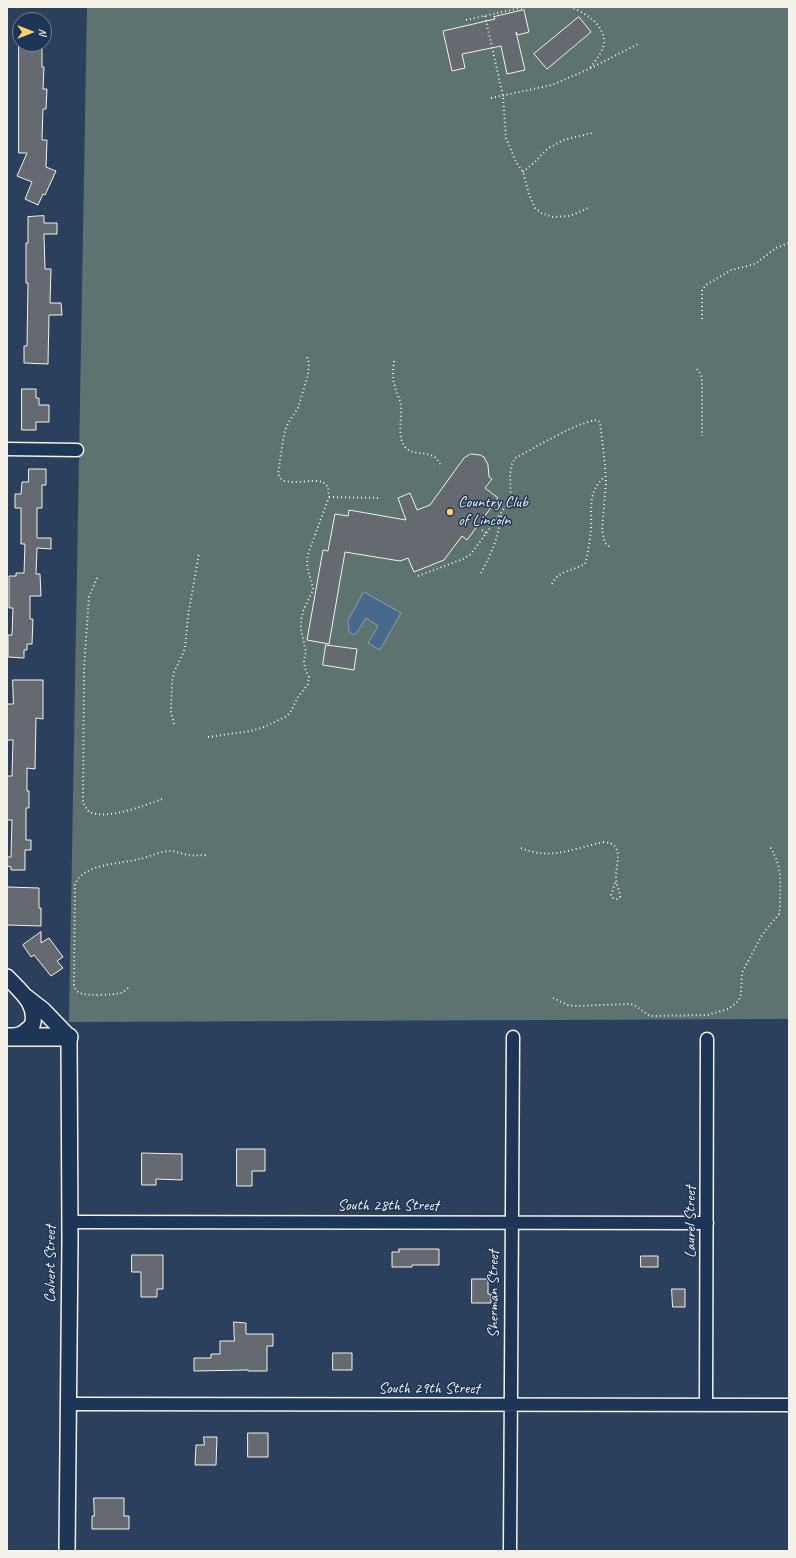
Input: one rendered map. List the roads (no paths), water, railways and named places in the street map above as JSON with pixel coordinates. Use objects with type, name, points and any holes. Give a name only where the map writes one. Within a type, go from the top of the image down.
[{"type":"main road","points":[[10,1037],[68,1037]]},
{"type":"street","points":[[7,449],[77,450]]},
{"type":"street","points":[[7,978],[25,996],[32,1005],[34,1012],[34,1022],[28,1030],[10,1037]]},
{"type":"street","points":[[25,996],[43,1010],[68,1037]]},
{"type":"street","name":"Calvert Street","points":[[67,1551],[70,1222],[68,1037]]},
{"type":"street","name":"Sherman Street","points":[[510,1551],[513,1038]]},
{"type":"street","name":"Laurel Street","points":[[706,1405],[707,1038]]},
{"type":"street","name":"South 28th Street","points":[[70,1222],[706,1222]]},
{"type":"street","name":"South 29th Street","points":[[68,1404],[789,1405]]},
{"type":"water","points":[[364,592],[401,613],[380,650],[368,643],[378,626],[366,618],[356,634],[349,632],[348,621]]},
{"type":"place","name":"Country Club of Lincoln","points":[[450,512]]}]
